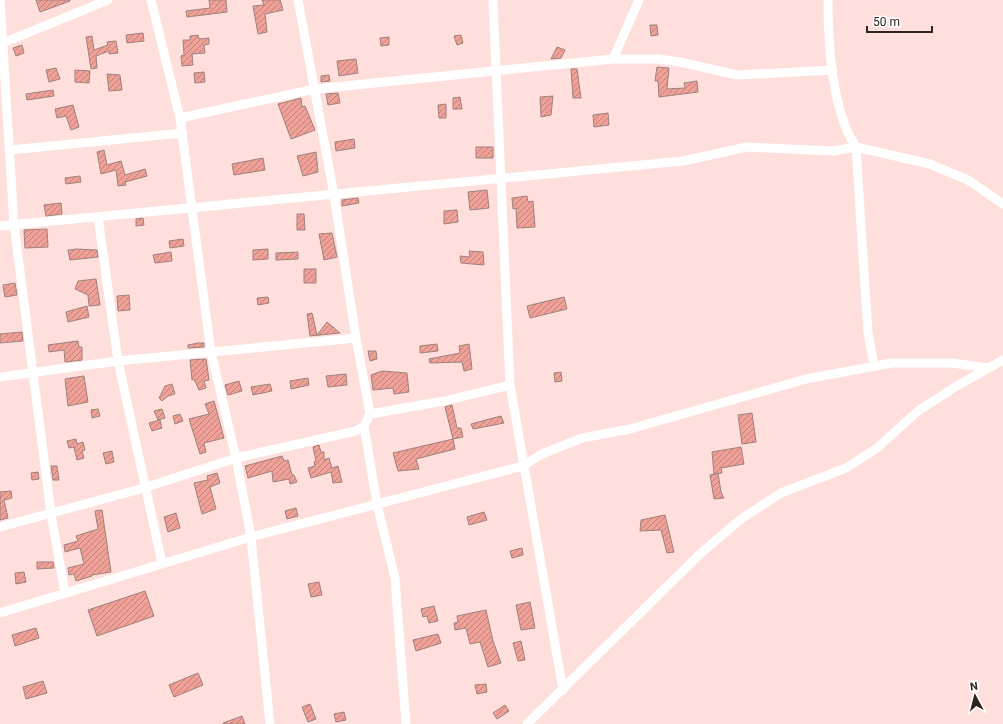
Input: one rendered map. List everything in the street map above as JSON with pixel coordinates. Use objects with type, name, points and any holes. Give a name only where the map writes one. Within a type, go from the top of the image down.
[{"type":"street","points":[[0,0],[14,224],[25,298],[32,373],[51,514],[65,593]]},
{"type":"street","points":[[2,44],[108,0]]},
{"type":"street","points":[[151,0],[183,133],[211,352],[236,458],[251,537],[270,724]]},
{"type":"street","points":[[0,527],[144,488],[236,458],[356,431],[364,426],[370,414],[356,338],[334,195],[298,0]]},
{"type":"street","points":[[493,0],[510,386],[563,690]]},
{"type":"street","points":[[613,59],[639,0]]},
{"type":"street","points":[[828,0],[828,20],[833,70],[841,115],[850,138],[856,147],[868,333],[874,366]]},
{"type":"street","points":[[180,118],[315,88],[613,59],[658,59],[680,62],[737,75],[833,70]]},
{"type":"street","points":[[10,150],[183,133]]},
{"type":"street","points":[[0,226],[683,161],[747,147],[833,151],[856,147],[930,164],[968,180],[1003,204]]},
{"type":"street","points":[[98,217],[118,361],[144,488],[162,563]]},
{"type":"street","points":[[0,377],[118,361],[356,338]]},
{"type":"street","points":[[527,724],[700,554],[741,519],[781,493],[852,464],[877,448],[918,411],[1003,360]]},
{"type":"street","points":[[0,613],[251,537],[523,466],[542,454],[582,438],[630,429],[806,379],[892,363],[952,363],[989,368]]},
{"type":"street","points":[[370,414],[444,401],[510,386]]},
{"type":"street","points":[[364,426],[377,504],[395,578],[406,724]]},
{"type":"building","points":[[36,0],[70,0],[70,1],[40,12]]},
{"type":"building","points":[[209,0],[226,0],[227,12],[187,17],[186,11],[210,8]]},
{"type":"building","points":[[262,0],[280,0],[283,10],[265,14],[267,32],[258,34],[253,6],[264,5]]},
{"type":"building","points":[[650,25],[657,25],[658,35],[651,36]]},
{"type":"building","points":[[143,33],[144,41],[127,43],[126,35]]},
{"type":"building","points":[[198,35],[199,39],[209,38],[209,44],[204,45],[205,53],[192,54],[193,65],[182,66],[181,56],[184,55],[183,40],[190,40],[190,36]]},
{"type":"building","points":[[461,35],[463,43],[457,45],[454,36]]},
{"type":"building","points":[[92,36],[94,50],[108,45],[107,42],[116,41],[118,53],[109,54],[109,51],[96,56],[97,68],[91,69],[86,37]]},
{"type":"building","points":[[389,37],[389,45],[381,46],[380,38]]},
{"type":"building","points":[[22,45],[24,53],[16,56],[13,48]]},
{"type":"building","points":[[557,47],[565,50],[561,58],[551,59]]},
{"type":"building","points":[[356,59],[358,73],[339,76],[337,61]]},
{"type":"building","points":[[657,67],[669,68],[667,89],[685,88],[684,83],[697,81],[698,92],[659,97],[658,81],[655,81]]},
{"type":"building","points":[[56,68],[60,79],[49,82],[46,70]]},
{"type":"building","points":[[571,69],[577,69],[581,98],[573,98]]},
{"type":"building","points":[[75,70],[90,71],[89,83],[75,82]]},
{"type":"building","points":[[204,72],[205,82],[195,83],[194,73]]},
{"type":"building","points":[[107,74],[120,75],[122,90],[109,91]]},
{"type":"building","points":[[329,75],[330,81],[321,82],[321,76]]},
{"type":"building","points":[[53,90],[54,96],[27,100],[26,94]]},
{"type":"building","points":[[338,93],[340,103],[328,105],[326,94]]},
{"type":"building","points":[[553,96],[551,115],[541,117],[540,97]]},
{"type":"building","points":[[460,97],[462,109],[453,109],[453,98]]},
{"type":"building","points":[[301,98],[302,107],[305,106],[315,130],[291,139],[278,104]]},
{"type":"building","points":[[446,104],[446,118],[439,118],[438,105]]},
{"type":"building","points":[[73,105],[79,127],[71,130],[66,116],[57,118],[55,109]]},
{"type":"building","points":[[608,113],[609,125],[594,127],[593,115]]},
{"type":"building","points":[[354,139],[355,148],[336,151],[335,142]]},
{"type":"building","points":[[476,147],[493,147],[493,158],[476,158]]},
{"type":"building","points":[[104,150],[107,165],[121,161],[125,175],[145,169],[147,176],[125,182],[126,185],[118,186],[116,170],[101,174],[97,152]]},
{"type":"building","points":[[316,152],[318,172],[303,176],[297,156]]},
{"type":"building","points":[[263,158],[265,170],[234,175],[232,164]]},
{"type":"building","points":[[80,176],[81,182],[66,184],[65,178]]},
{"type":"building","points":[[487,190],[489,208],[470,210],[468,192]]},
{"type":"building","points":[[527,196],[528,202],[533,201],[535,227],[517,228],[516,208],[513,209],[512,198]]},
{"type":"building","points":[[358,198],[359,203],[342,206],[342,200]]},
{"type":"building","points":[[61,203],[62,214],[46,216],[44,205]]},
{"type":"building","points":[[457,210],[458,222],[444,224],[444,211]]},
{"type":"building","points":[[297,214],[304,214],[305,230],[297,230]]},
{"type":"building","points":[[143,218],[144,225],[136,226],[136,219]]},
{"type":"building","points":[[47,229],[48,247],[25,248],[24,230]]},
{"type":"building","points":[[332,233],[337,257],[324,260],[319,234]]},
{"type":"building","points":[[183,239],[184,246],[170,248],[169,241]]},
{"type":"building","points":[[268,249],[268,259],[253,260],[253,250]]},
{"type":"building","points":[[68,250],[97,250],[98,257],[70,260]]},
{"type":"building","points":[[469,251],[483,252],[484,265],[461,263],[460,256],[470,257]]},
{"type":"building","points":[[171,252],[172,261],[155,263],[153,255]]},
{"type":"building","points":[[298,252],[298,259],[276,260],[276,253]]},
{"type":"building","points":[[304,269],[316,269],[316,283],[304,283]]},
{"type":"building","points":[[96,279],[100,305],[89,306],[88,295],[75,289],[78,281]]},
{"type":"building","points":[[15,283],[17,295],[5,297],[3,285]]},
{"type":"building","points":[[129,295],[130,310],[118,311],[117,296]]},
{"type":"building","points":[[268,297],[269,303],[258,305],[257,298]]},
{"type":"building","points":[[564,297],[567,309],[530,318],[527,306]]},
{"type":"building","points":[[87,306],[89,317],[68,322],[66,312]]},
{"type":"building","points":[[312,313],[317,335],[327,322],[340,333],[310,336],[307,314]]},
{"type":"building","points":[[22,332],[23,341],[0,343],[0,334]]},
{"type":"building","points":[[78,341],[79,347],[82,347],[82,360],[65,362],[64,350],[49,352],[48,345]]},
{"type":"building","points":[[204,343],[204,347],[188,348],[188,345]]},
{"type":"building","points":[[437,344],[438,351],[420,353],[420,346]]},
{"type":"building","points":[[469,344],[472,369],[464,371],[462,362],[430,363],[429,359],[460,353],[459,346]]},
{"type":"building","points":[[368,351],[376,351],[377,359],[370,361]]},
{"type":"building","points":[[206,359],[209,380],[204,381],[206,388],[199,390],[194,379],[192,380],[190,360]]},
{"type":"building","points":[[382,371],[407,373],[409,392],[394,394],[393,388],[373,390],[371,375]]},
{"type":"building","points":[[561,372],[562,381],[555,382],[554,373]]},
{"type":"building","points":[[346,374],[347,385],[328,387],[326,376]]},
{"type":"building","points":[[84,376],[88,402],[68,406],[65,379]]},
{"type":"building","points":[[308,378],[309,385],[291,389],[290,381]]},
{"type":"building","points":[[239,381],[242,391],[228,395],[225,385]]},
{"type":"building","points":[[172,384],[175,394],[168,396],[162,401],[159,398],[165,386]]},
{"type":"building","points":[[270,384],[272,391],[253,395],[251,387]]},
{"type":"building","points":[[214,401],[224,438],[204,443],[206,452],[200,454],[189,419],[209,414],[205,404]]},
{"type":"building","points":[[452,405],[457,428],[461,428],[463,437],[453,439],[445,407]]},
{"type":"building","points":[[98,409],[100,416],[92,418],[91,410]]},
{"type":"building","points":[[162,409],[165,418],[158,420],[154,411]]},
{"type":"building","points":[[752,413],[756,442],[742,444],[738,415]]},
{"type":"building","points":[[180,414],[183,421],[175,424],[173,416]]},
{"type":"building","points":[[501,416],[504,423],[473,429],[471,424]]},
{"type":"building","points":[[160,420],[162,428],[152,431],[149,423]]},
{"type":"building","points":[[76,439],[77,444],[83,442],[85,450],[82,451],[84,458],[77,460],[74,447],[69,448],[67,441]]},
{"type":"building","points":[[453,439],[455,449],[416,459],[419,469],[398,471],[393,453]]},
{"type":"building","points":[[319,445],[321,452],[324,452],[324,460],[329,458],[332,468],[338,466],[342,482],[333,483],[331,472],[311,478],[308,468],[315,466],[314,462],[316,461],[313,447]]},
{"type":"building","points":[[741,447],[744,464],[721,468],[722,473],[714,474],[712,452]]},
{"type":"building","points":[[112,451],[114,462],[106,464],[103,453]]},
{"type":"building","points":[[282,456],[284,461],[288,460],[292,475],[294,475],[297,482],[290,484],[289,479],[273,482],[272,471],[248,478],[245,466]]},
{"type":"building","points":[[51,466],[57,466],[59,480],[53,480]]},
{"type":"building","points":[[38,472],[39,479],[32,480],[31,473]]},
{"type":"building","points":[[217,473],[220,483],[210,487],[216,509],[202,514],[194,483],[208,480],[207,476]]},
{"type":"building","points":[[718,473],[721,492],[724,498],[714,499],[710,475]]},
{"type":"building","points":[[11,491],[12,498],[4,500],[8,518],[0,520],[0,492]]},
{"type":"building","points":[[296,508],[298,516],[287,519],[285,511]]},
{"type":"building","points":[[102,510],[111,572],[92,575],[76,581],[74,574],[69,575],[68,568],[84,564],[80,548],[65,552],[64,545],[78,541],[76,536],[98,529],[95,511]]},
{"type":"building","points":[[484,512],[487,520],[469,525],[467,517]]},
{"type":"building","points":[[176,513],[180,528],[168,532],[164,517]]},
{"type":"building","points":[[665,515],[674,552],[667,553],[661,530],[640,531],[641,520]]},
{"type":"building","points":[[522,548],[523,555],[512,558],[510,551]]},
{"type":"building","points":[[37,562],[53,562],[54,568],[37,569]]},
{"type":"building","points":[[24,572],[26,582],[16,584],[15,573]]},
{"type":"building","points":[[319,582],[322,595],[311,597],[308,584]]},
{"type":"building","points":[[145,591],[154,616],[97,636],[88,610]]},
{"type":"building","points":[[530,602],[535,628],[521,630],[516,605]]},
{"type":"building","points":[[434,606],[438,621],[429,623],[427,616],[423,617],[421,609]]},
{"type":"building","points":[[486,610],[493,641],[501,663],[488,667],[480,642],[470,644],[466,628],[455,630],[454,623],[458,622],[457,616]]},
{"type":"building","points":[[36,628],[39,638],[15,646],[12,635]]},
{"type":"building","points":[[438,634],[441,643],[416,651],[413,640]]},
{"type":"building","points":[[521,641],[525,660],[518,661],[513,643]]},
{"type":"building","points":[[198,673],[203,685],[174,697],[169,685]]},
{"type":"building","points":[[43,681],[47,693],[26,699],[23,687]]},
{"type":"building","points":[[486,684],[487,692],[477,694],[475,685]]},
{"type":"building","points":[[310,704],[316,719],[308,722],[302,707]]},
{"type":"building","points":[[505,705],[509,711],[497,719],[493,713]]},
{"type":"building","points":[[344,712],[346,720],[336,722],[334,714]]},
{"type":"building","points":[[242,716],[245,724],[223,724],[223,723]]}]
